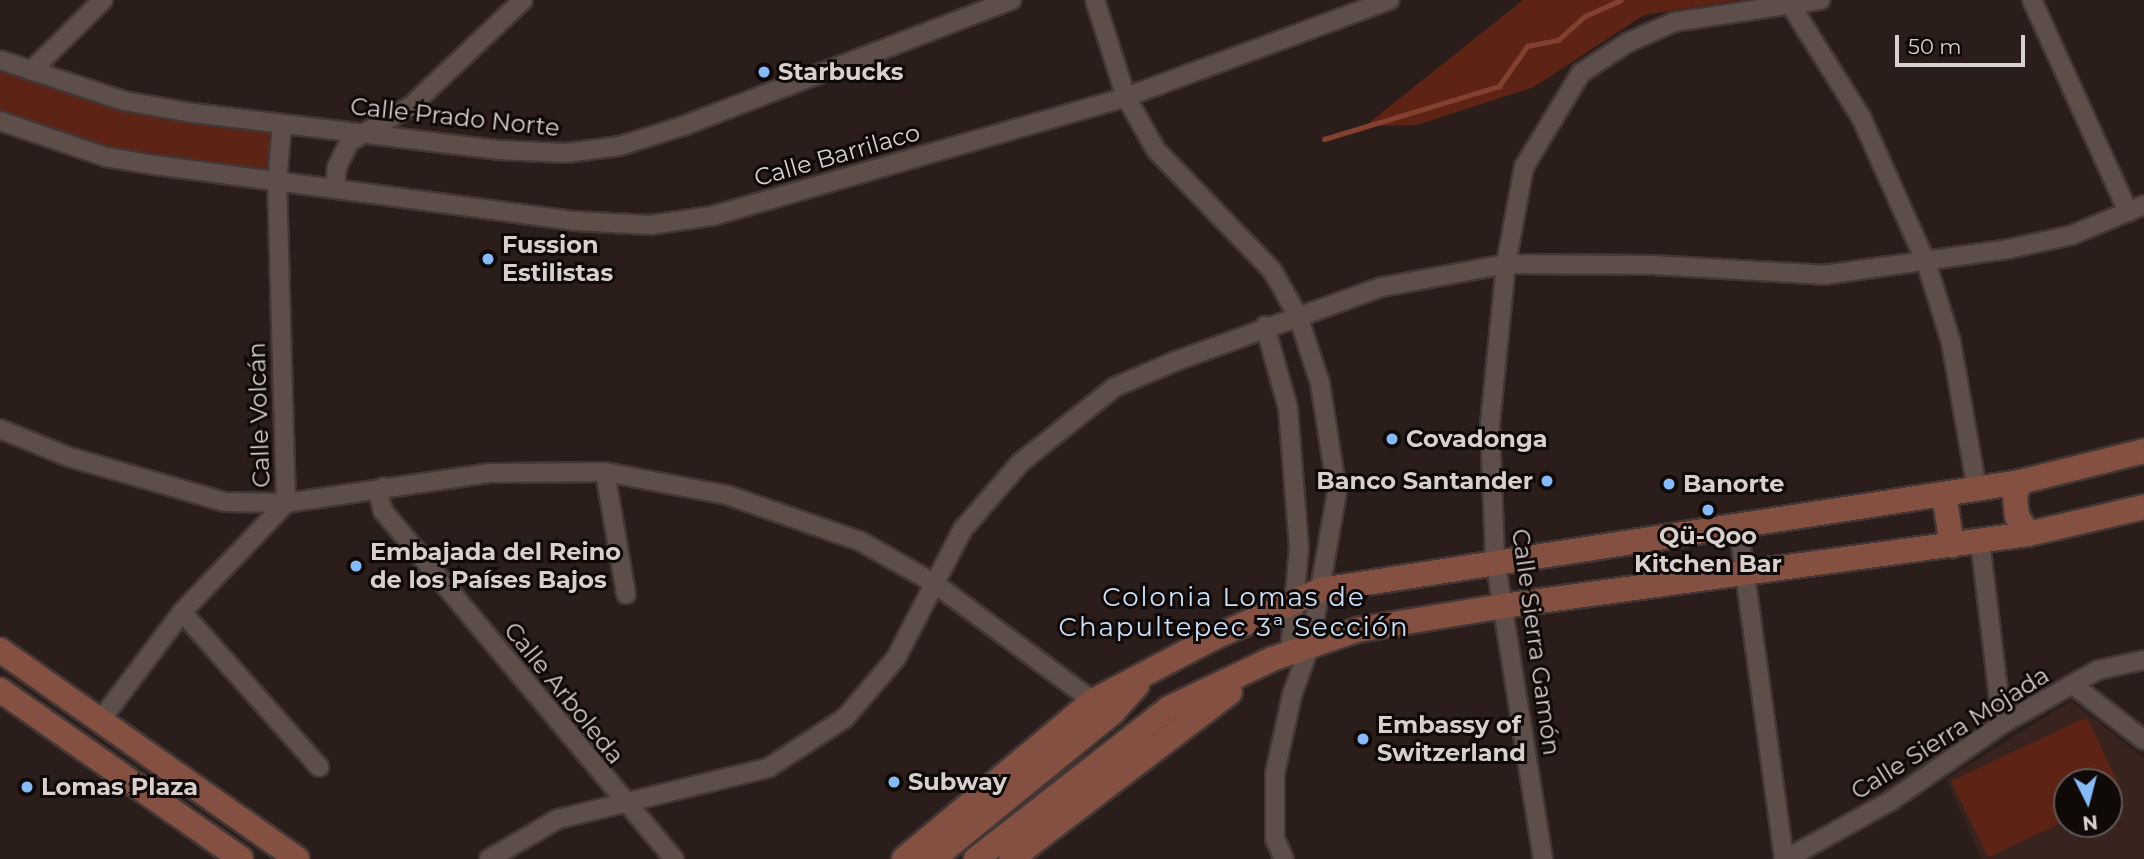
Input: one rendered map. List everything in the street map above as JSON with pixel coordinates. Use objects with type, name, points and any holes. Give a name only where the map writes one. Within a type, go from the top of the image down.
[{"type":"main road","points":[[904,859],[1093,701],[1291,601],[1321,590],[1738,523],[2020,482],[2144,451]]},
{"type":"main road","points":[[2020,482],[2015,495],[2017,516],[2028,534]]},
{"type":"main road","points":[[1944,494],[1952,545]]},
{"type":"main road","points":[[976,859],[1169,708],[1291,652],[1357,630],[1503,606],[2028,534],[2144,507]]},
{"type":"main road","points":[[0,650],[297,859]]},
{"type":"main road","points":[[1011,859],[1291,652]]},
{"type":"main road","points":[[933,859],[1113,712],[1148,674]]},
{"type":"main road","points":[[36,715],[53,686]]},
{"type":"main road","points":[[0,690],[241,859]]},
{"type":"street","points":[[31,71],[103,0]]},
{"type":"street","points":[[335,188],[342,153],[349,142],[411,106],[523,0]]},
{"type":"street","name":"Calle Prado Norte","points":[[0,60],[124,101],[282,124],[498,150],[566,153],[620,146],[1012,0]]},
{"type":"street","points":[[1095,0],[1126,97],[1156,150],[1272,270],[1298,316],[1320,383],[1337,492],[1321,590],[1291,652]]},
{"type":"street","name":"Calle Barrilaco","points":[[277,182],[575,221],[650,225],[712,216],[1126,97],[1390,0]]},
{"type":"street","name":"Calle Sierra Gamón","points":[[1543,859],[1495,561],[1490,424],[1506,264],[1524,167],[1581,73],[1627,43],[1674,22],[1820,0]]},
{"type":"street","points":[[489,859],[558,819],[621,801],[692,790],[768,768],[845,718],[895,658],[962,529],[1020,463],[1115,387],[1265,326],[1382,286],[1506,264],[1653,265],[1824,275],[1926,262],[2073,235],[2136,209],[2032,0]]},
{"type":"street","points":[[1790,5],[1861,117],[1926,262],[1951,342],[1977,489]]},
{"type":"street","points":[[0,121],[106,157],[277,182]]},
{"type":"street","name":"Calle Volcán","points":[[100,721],[182,612],[286,503],[277,182],[282,124]]},
{"type":"street","points":[[1265,326],[1289,420],[1299,547],[1291,601],[1292,695],[1275,773],[1275,839],[1284,859]]},
{"type":"street","points":[[0,429],[69,457],[225,502],[286,503],[489,473],[605,472],[727,495],[860,541],[934,583],[1093,701]]},
{"type":"street","points":[[605,472],[626,594]]},
{"type":"street","name":"Calle Arboleda","points":[[384,487],[379,496],[383,511],[621,801],[674,859]]},
{"type":"street","points":[[1738,523],[1785,859]]},
{"type":"street","points":[[1980,541],[2002,724]]},
{"type":"street","points":[[182,612],[319,767]]},
{"type":"street","name":"Calle Sierra Mojada","points":[[1785,859],[1892,800],[2002,724],[2098,670],[2144,660]]},
{"type":"street","points":[[2073,685],[2144,740]]},
{"type":"shaded area","points":[[1523,0],[1740,0],[1644,15],[1534,87],[1417,125],[1365,126]]},
{"type":"shaded area","points":[[0,60],[124,101],[282,124],[277,182],[106,157],[0,121]]},
{"type":"shaded area","points":[[2071,701],[2144,758],[2144,859],[1982,859],[1946,779]]},
{"type":"shaded area","points":[[2087,717],[2111,768],[2053,768],[2053,827],[1988,857],[1951,781]]},
{"type":"waterway","points":[[1324,139],[1499,86],[1527,46],[1558,40],[1585,16],[1621,0]]},
{"type":"place","name":"Starbucks","points":[[764,72]]},
{"type":"place","name":"Fussion Estilistas","points":[[488,259]]},
{"type":"place","name":"Covadonga","points":[[1392,439]]},
{"type":"place","name":"Banco Santander","points":[[1547,481]]},
{"type":"place","name":"Banorte","points":[[1669,484]]},
{"type":"place","name":"Qü-Qoo Kitchen Bar","points":[[1708,510]]},
{"type":"place","name":"Embajada del Reino de los Países Bajos","points":[[356,566]]},
{"type":"place","name":"Embassy of Switzerland","points":[[1363,739]]},
{"type":"place","name":"Subway","points":[[894,782]]},
{"type":"place","name":"Lomas Plaza","points":[[27,787]]},
{"type":"district","name":"Colonia Lomas de Chapultepec 3ª Sección","points":[[1234,613]]}]
